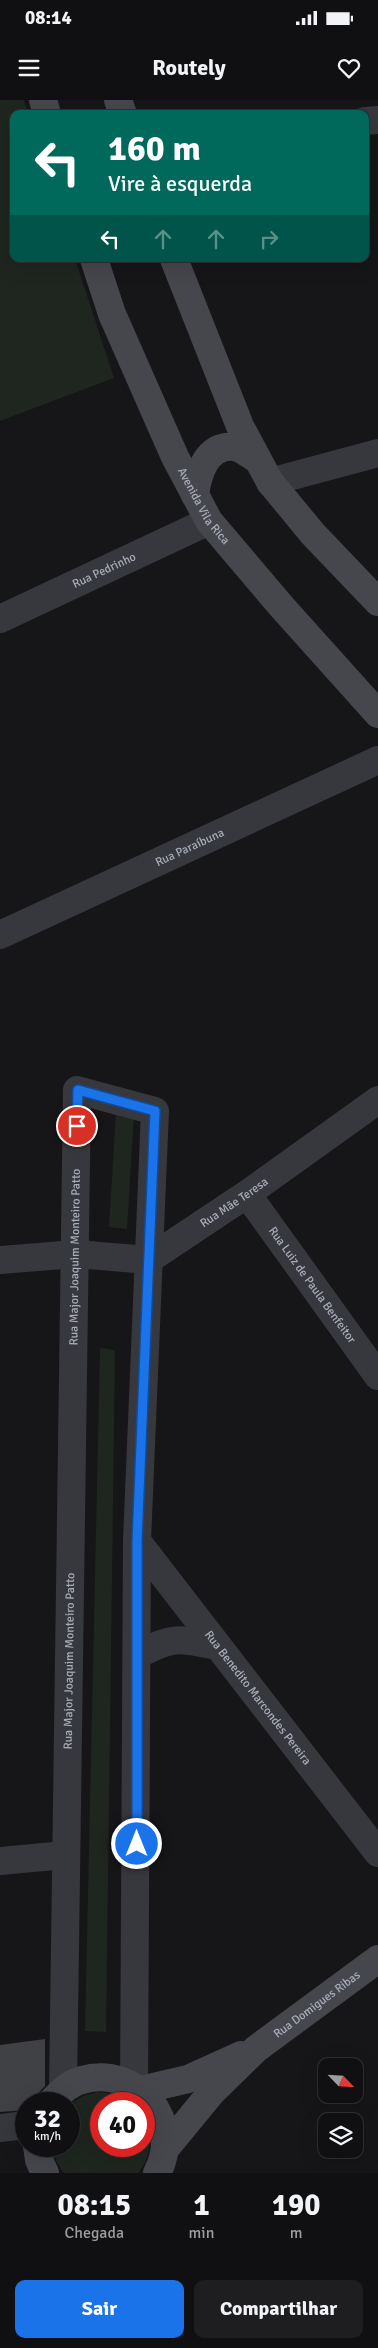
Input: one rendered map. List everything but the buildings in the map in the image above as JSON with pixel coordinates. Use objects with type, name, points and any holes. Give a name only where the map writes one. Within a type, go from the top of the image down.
[{"type":"main road","name":"Avenida Vila Rica","points":[[95,262],[112,314],[176,457],[209,521],[282,607],[378,714]]},
{"type":"main road","points":[[175,262],[240,426],[264,471],[313,534],[378,602]]},
{"type":"main road","points":[[195,495],[198,475],[206,459],[220,447],[236,447],[264,471]]},
{"type":"main road","name":"Rua Domigues Ribas","points":[[161,2161],[211,2093],[256,2049],[378,1959]]},
{"type":"main road","name":"Rua Domigues Ribas","points":[[137,2088],[188,2079],[256,2049]]},
{"type":"main road","points":[[62,2092],[81,2080],[101,2077],[121,2080],[137,2088],[156,2107],[164,2127],[161,2161]]},
{"type":"main road","points":[[39,2157],[45,2173]]},
{"type":"street","points":[[264,471],[378,453]]},
{"type":"street","name":"Rua Pedrinho","points":[[0,619],[209,521]]},
{"type":"street","name":"Rua Paraíbuna","points":[[0,935],[378,760]]},
{"type":"street","name":"Rua Major Joaquim Monteiro Patto","points":[[56,2092],[66,1855],[78,1090],[155,1111],[137,1541],[137,2088]]},
{"type":"street","name":"Rua Mãe Teresa","points":[[148,1260],[246,1194],[378,1100]]},
{"type":"street","name":"Rua Luiz de Paula Benfeitor","points":[[246,1194],[378,1376]]},
{"type":"street","points":[[0,1260],[76,1254],[148,1260]]},
{"type":"street","name":"Rua Benedito Marcondes Pereira","points":[[137,1541],[378,1853]]},
{"type":"street","points":[[137,1655],[161,1642],[179,1638],[217,1646]]},
{"type":"street","points":[[0,1861],[66,1855]]},
{"type":"street","points":[[0,2128],[15,2126]]},
{"type":"shaded area","points":[[0,100],[24,100],[27,110],[10,110],[10,262],[76,262],[114,378],[0,421]]},
{"type":"shaded area","points":[[116,1112],[134,1114],[127,1229],[109,1227]]},
{"type":"shaded area","points":[[100,1348],[115,1350],[106,2032],[85,2031]]},
{"type":"shaded area","points":[[90,2094],[90,2157],[147,2157],[138,2173],[64,2173],[55,2157],[80,2157],[80,2098]]},
{"type":"route","points":[[77,1126],[78,1090],[155,1111],[137,1541],[137,1844]]}]
